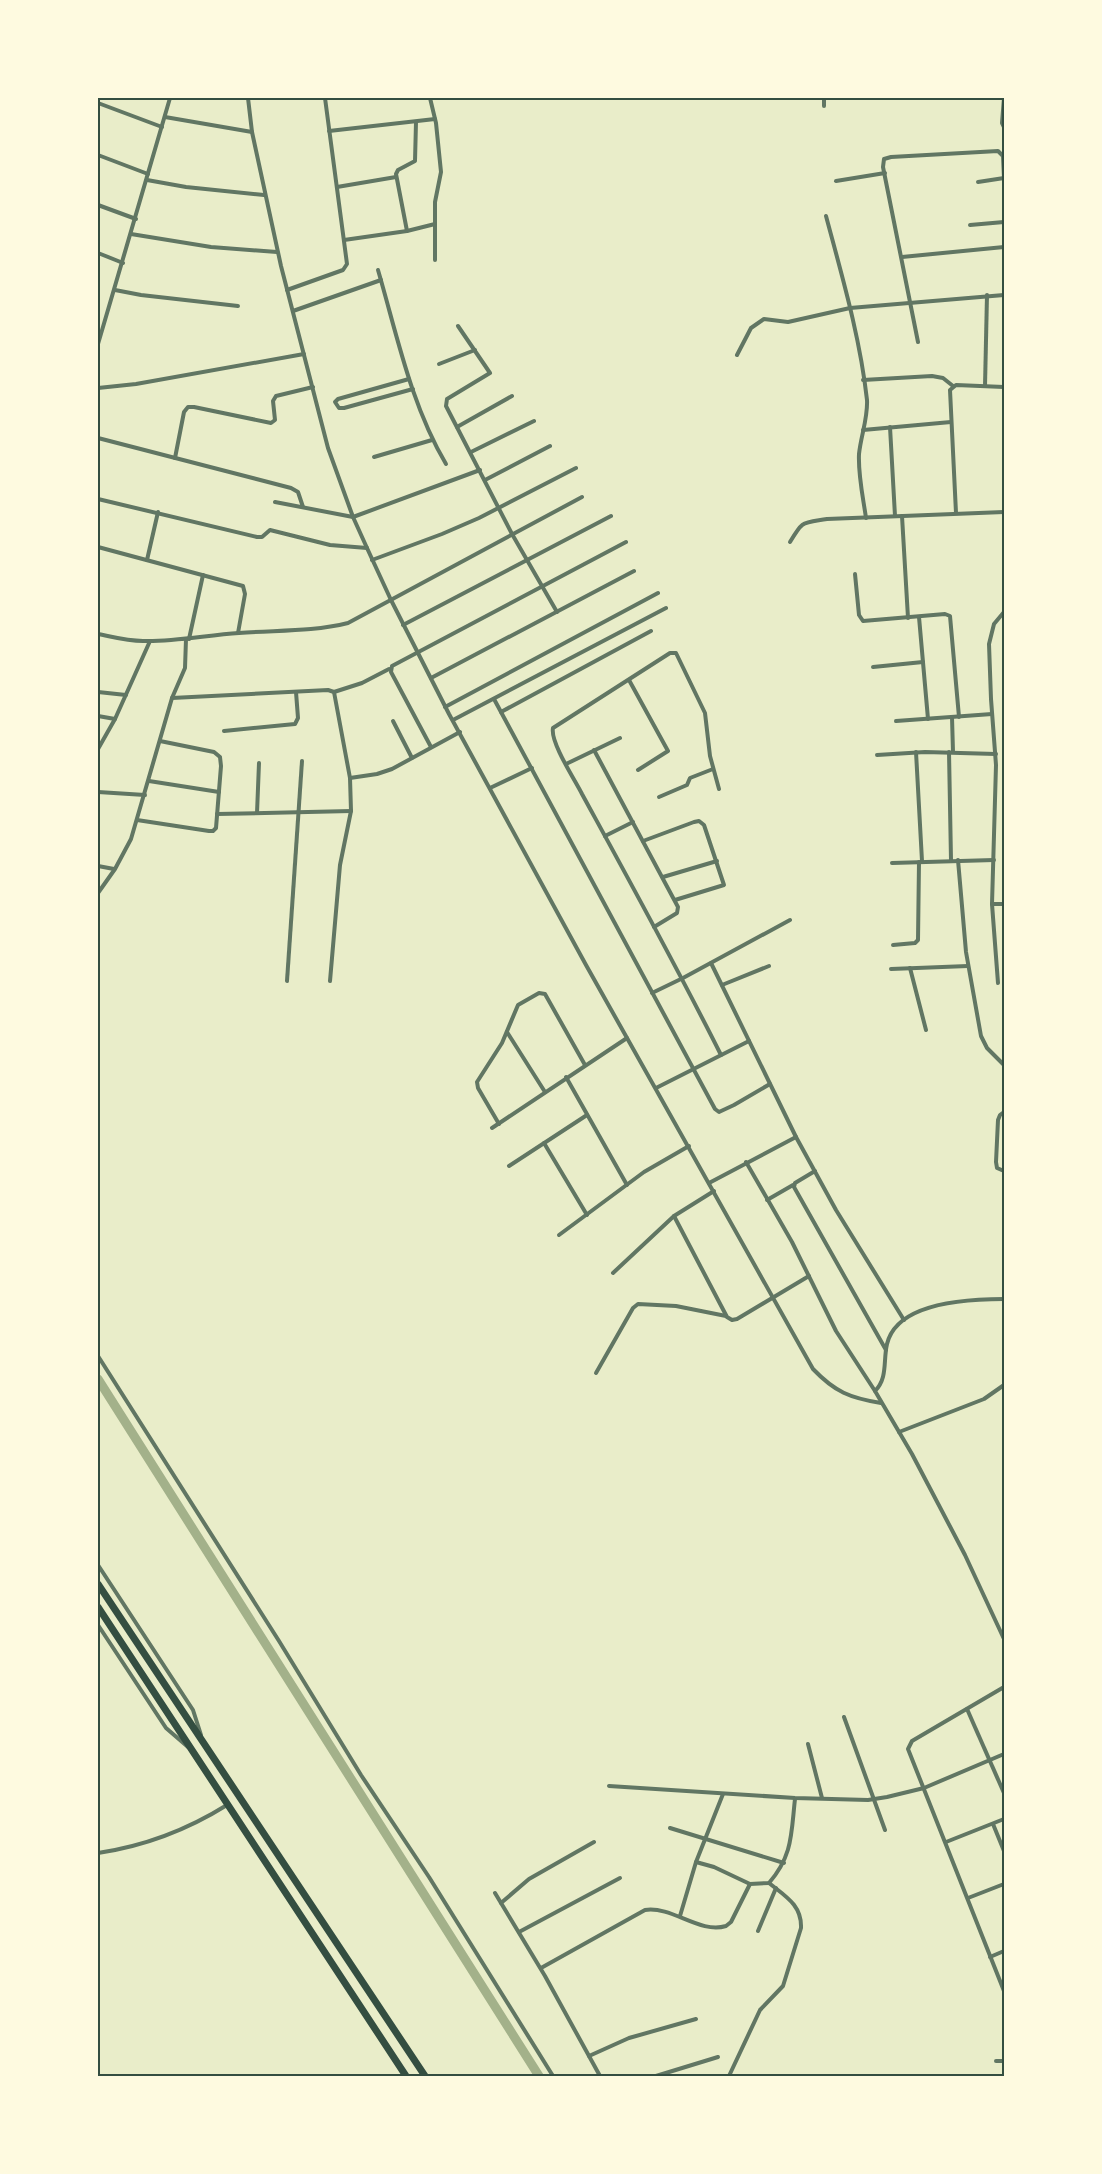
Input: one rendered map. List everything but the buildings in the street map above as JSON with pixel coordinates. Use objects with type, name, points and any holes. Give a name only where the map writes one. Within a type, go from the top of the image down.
[{"type":"highway","points":[[98,1584],[425,2076]]},
{"type":"highway","points":[[98,1607],[406,2076]]},
{"type":"street","points":[[98,344],[170,98]]},
{"type":"street","points":[[248,98],[252,132],[277,252],[328,448],[353,517],[403,625],[445,707],[627,1038],[813,1369],[826,1382],[851,1397],[881,1403]]},
{"type":"street","points":[[287,290],[345,268],[347,261],[325,98]]},
{"type":"street","points":[[430,98],[435,119],[441,172],[435,202],[435,260]]},
{"type":"street","points":[[824,98],[824,106]]},
{"type":"street","points":[[1004,98],[1002,123],[1005,127]]},
{"type":"street","points":[[98,104],[162,128]]},
{"type":"street","points":[[165,117],[252,132]]},
{"type":"street","points":[[329,131],[435,119]]},
{"type":"street","points":[[407,231],[396,177],[398,170],[415,161],[416,122]]},
{"type":"street","points":[[918,342],[884,159],[999,151],[1003,156],[1004,178],[978,182]]},
{"type":"street","points":[[98,155],[148,174]]},
{"type":"street","points":[[836,181],[885,173]]},
{"type":"street","points":[[337,188],[396,177]]},
{"type":"street","points":[[147,180],[186,187],[264,195]]},
{"type":"street","points":[[98,205],[135,219]]},
{"type":"street","points":[[826,216],[850,308],[867,409],[859,466],[866,518]]},
{"type":"street","points":[[970,225],[1005,222]]},
{"type":"street","points":[[344,240],[407,231],[435,224]]},
{"type":"street","points":[[131,234],[211,247],[277,252]]},
{"type":"street","points":[[902,257],[1005,247]]},
{"type":"street","points":[[98,253],[123,263]]},
{"type":"street","points":[[378,270],[409,378],[432,440],[446,464]]},
{"type":"street","points":[[292,311],[381,280]]},
{"type":"street","points":[[114,290],[238,306]]},
{"type":"street","points":[[985,386],[987,295]]},
{"type":"street","points":[[737,355],[751,327],[761,320],[791,322],[850,308],[1005,295]]},
{"type":"street","points":[[458,327],[490,373],[446,400],[446,406],[512,534],[557,612]]},
{"type":"street","points":[[439,364],[475,350]]},
{"type":"street","points":[[98,388],[136,384],[304,354]]},
{"type":"street","points":[[863,380],[932,376],[943,378],[953,386],[1005,387]]},
{"type":"street","points":[[409,378],[338,399],[335,405],[344,408],[413,389]]},
{"type":"street","points":[[953,386],[950,393],[956,513]]},
{"type":"street","points":[[175,458],[184,412],[188,407],[271,423],[275,420],[273,401],[276,396],[313,387]]},
{"type":"street","points":[[457,427],[512,396]]},
{"type":"street","points":[[471,452],[534,421]]},
{"type":"street","points":[[863,430],[951,422]]},
{"type":"street","points":[[890,427],[895,516]]},
{"type":"street","points":[[98,438],[291,488],[298,492],[303,507]]},
{"type":"street","points":[[374,457],[432,440]]},
{"type":"street","points":[[486,480],[550,446]]},
{"type":"street","points":[[372,560],[442,534],[499,508],[576,468]]},
{"type":"street","points":[[275,502],[353,517],[480,470]]},
{"type":"street","points":[[98,634],[129,640],[150,641],[304,630],[348,623],[582,497]]},
{"type":"street","points":[[98,499],[257,537],[262,537],[270,530],[317,543],[367,548]]},
{"type":"street","points":[[147,560],[158,512]]},
{"type":"street","points":[[790,542],[805,522],[1005,512]]},
{"type":"street","points":[[403,625],[611,516]]},
{"type":"street","points":[[902,516],[908,618]]},
{"type":"street","points":[[172,698],[327,690],[334,692],[362,683],[626,542]]},
{"type":"street","points":[[98,547],[243,586],[245,594],[238,633]]},
{"type":"street","points":[[431,678],[634,571]]},
{"type":"street","points":[[855,574],[860,619],[869,621],[947,614],[950,616],[958,717]]},
{"type":"street","points":[[98,893],[131,839],[172,698],[184,669],[187,639],[203,575]]},
{"type":"street","points":[[445,707],[658,593]]},
{"type":"street","points":[[453,720],[666,608]]},
{"type":"street","points":[[998,983],[992,904],[996,754],[992,714],[990,637],[994,624],[1005,612]]},
{"type":"street","points":[[919,617],[928,719]]},
{"type":"street","points":[[501,712],[651,632]]},
{"type":"street","points":[[98,749],[115,719],[150,641]]},
{"type":"street","points":[[718,789],[708,746],[705,713],[677,654],[670,654],[553,728],[552,736],[566,764],[683,978],[721,1055]]},
{"type":"street","points":[[873,667],[923,662]]},
{"type":"street","points":[[390,668],[431,747]]},
{"type":"street","points":[[629,680],[668,751],[638,770]]},
{"type":"street","points":[[98,692],[126,695]]},
{"type":"street","points":[[224,731],[296,724],[298,718],[296,692]]},
{"type":"street","points":[[330,981],[341,859],[351,811],[350,778],[334,692]]},
{"type":"street","points":[[494,699],[717,1112],[770,1084]]},
{"type":"street","points":[[896,721],[992,714]]},
{"type":"street","points":[[98,716],[115,719]]},
{"type":"street","points":[[951,860],[952,717]]},
{"type":"street","points":[[393,721],[412,758]]},
{"type":"street","points":[[350,778],[383,772],[459,732]]},
{"type":"street","points":[[566,764],[620,738]]},
{"type":"street","points":[[137,820],[212,831],[216,828],[222,765],[218,754],[160,741]]},
{"type":"street","points":[[594,750],[679,909],[654,927]]},
{"type":"street","points":[[877,755],[916,752],[996,754]]},
{"type":"street","points":[[893,945],[915,943],[918,940],[921,862],[916,752]]},
{"type":"street","points":[[287,981],[302,761]]},
{"type":"street","points":[[257,813],[259,763]]},
{"type":"street","points":[[490,788],[532,768]]},
{"type":"street","points":[[659,797],[687,785],[690,778],[714,769]]},
{"type":"street","points":[[149,781],[219,792]]},
{"type":"street","points":[[98,792],[145,795]]},
{"type":"street","points":[[217,814],[351,811]]},
{"type":"street","points":[[643,841],[699,821],[704,825],[724,885],[675,900]]},
{"type":"street","points":[[605,836],[633,822]]},
{"type":"street","points":[[958,860],[968,966],[981,1036],[987,1048],[1005,1065]]},
{"type":"street","points":[[892,863],[994,860]]},
{"type":"street","points":[[663,878],[717,861]]},
{"type":"street","points":[[98,866],[114,869]]},
{"type":"street","points":[[992,904],[1005,904]]},
{"type":"street","points":[[652,993],[790,920]]},
{"type":"street","points":[[711,963],[796,1137],[904,1320]]},
{"type":"street","points":[[722,985],[769,966]]},
{"type":"street","points":[[891,969],[968,966]]},
{"type":"street","points":[[910,968],[926,1030]]},
{"type":"street","points":[[499,1124],[478,1088],[477,1082],[502,1043],[520,1003],[543,993],[585,1065]]},
{"type":"street","points":[[506,1032],[545,1092]]},
{"type":"street","points":[[492,1128],[627,1038]]},
{"type":"street","points":[[656,1088],[749,1041]]},
{"type":"street","points":[[566,1077],[627,1185]]},
{"type":"street","points":[[1005,1112],[998,1120],[996,1162],[997,1168],[1005,1171]]},
{"type":"street","points":[[508,1166],[587,1114]]},
{"type":"street","points":[[710,1183],[796,1137]]},
{"type":"street","points":[[544,1143],[587,1215]]},
{"type":"street","points":[[559,1235],[644,1172],[689,1146]]},
{"type":"street","points":[[746,1162],[809,1276],[836,1331],[899,1432],[965,1555],[1005,1639]]},
{"type":"street","points":[[767,1200],[815,1171]]},
{"type":"street","points":[[794,1185],[886,1350]]},
{"type":"street","points":[[613,1273],[674,1216],[714,1191]]},
{"type":"street","points":[[674,1216],[727,1317]]},
{"type":"street","points":[[596,1372],[633,1308],[638,1304],[676,1306],[732,1320],[809,1276]]},
{"type":"street","points":[[874,1391],[882,1384],[886,1350],[892,1333],[904,1320],[922,1311],[955,1302],[1005,1299]]},
{"type":"street","points":[[98,1356],[361,1775],[429,1877],[554,2076]]},
{"type":"street","points":[[899,1432],[984,1399],[1005,1385]]},
{"type":"street","points":[[98,1565],[193,1710],[203,1742]]},
{"type":"street","points":[[98,1625],[166,1728],[193,1752]]},
{"type":"street","points":[[1005,1687],[908,1745],[909,1753],[1005,1991]]},
{"type":"street","points":[[967,1708],[1005,1793]]},
{"type":"street","points":[[844,1717],[885,1830]]},
{"type":"street","points":[[808,1744],[822,1798]]},
{"type":"street","points":[[609,1786],[795,1798],[875,1799],[924,1788],[1005,1754]]},
{"type":"street","points":[[680,1916],[696,1862],[723,1794]]},
{"type":"street","points":[[769,1883],[784,1863],[789,1850],[795,1798]]},
{"type":"street","points":[[98,1853],[127,1849],[155,1840],[191,1826],[227,1805]]},
{"type":"street","points":[[946,1842],[1005,1819]]},
{"type":"street","points":[[993,1824],[1005,1851]]},
{"type":"street","points":[[670,1828],[784,1863]]},
{"type":"street","points":[[501,1903],[529,1879],[594,1842]]},
{"type":"street","points":[[696,1862],[714,1867],[750,1884],[769,1883],[796,1906],[801,1919],[801,1928],[783,1986],[760,2010],[729,2076]]},
{"type":"street","points":[[519,1932],[620,1878]]},
{"type":"street","points":[[541,1968],[645,1910],[659,1910],[710,1928],[726,1926],[731,1922],[750,1884]]},
{"type":"street","points":[[968,1898],[1005,1884]]},
{"type":"street","points":[[758,1931],[776,1888]]},
{"type":"street","points":[[495,1893],[541,1968],[600,2076]]},
{"type":"street","points":[[990,1957],[1005,1951]]},
{"type":"street","points":[[589,2056],[629,2038],[696,2019]]},
{"type":"street","points":[[656,2076],[718,2057]]},
{"type":"street","points":[[996,2061],[1005,2061]]},
{"type":"waterway","points":[[98,1379],[539,2076]]}]
